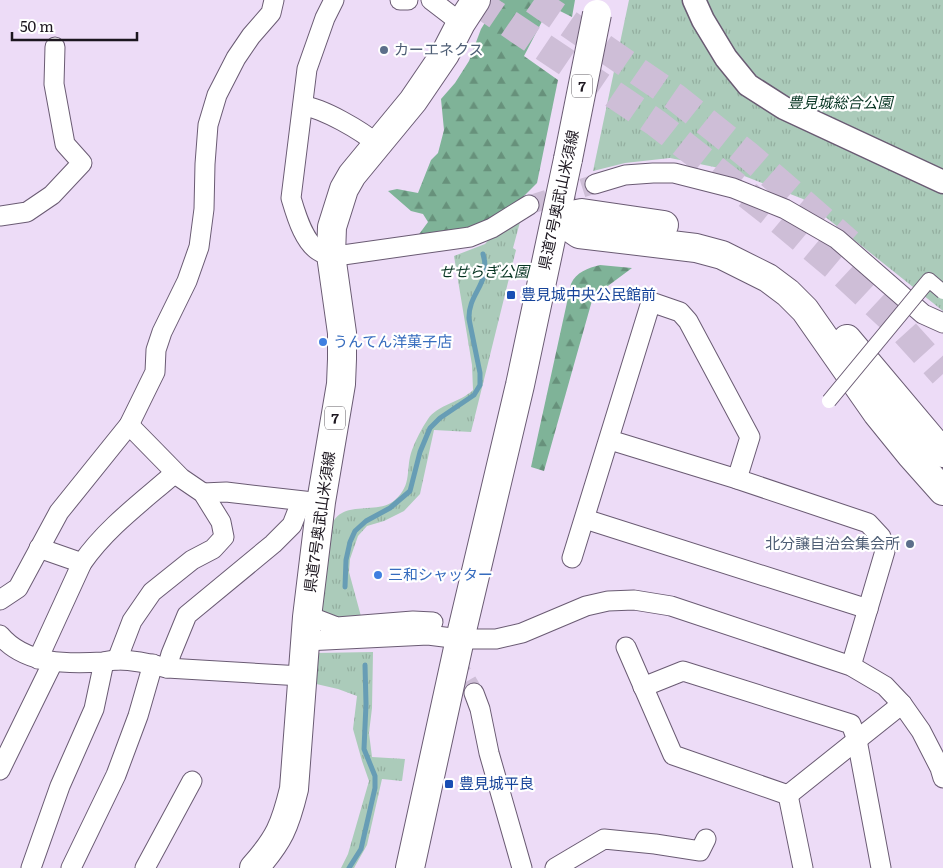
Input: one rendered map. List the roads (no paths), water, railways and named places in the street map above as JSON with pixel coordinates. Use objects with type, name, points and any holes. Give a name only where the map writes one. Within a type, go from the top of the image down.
[{"type":"main road","name":"県道7号奥武山米須線","points":[[254,868],[280,835],[294,789],[306,629],[311,502],[340,384],[342,359],[342,333],[332,255],[332,227],[344,189],[352,175],[413,101],[445,54],[461,23],[476,0]]},
{"type":"main road","name":"県道7号奥武山米須線","points":[[410,868],[460,639],[520,385],[600,0]]},
{"type":"main road","points":[[556,218],[582,213],[677,227],[736,245],[769,260],[789,273],[807,290],[943,453]]},
{"type":"main road","points":[[556,218],[579,234],[696,248],[722,255],[768,278],[788,293],[805,310],[878,412],[911,455],[943,491]]},
{"type":"street","points":[[0,600],[18,588],[59,512],[129,425],[155,372],[156,350],[162,332],[187,281],[199,248],[204,209],[204,164],[208,125],[217,95],[236,58],[251,36],[271,13],[274,0]]},
{"type":"street","points":[[334,0],[324,18],[307,69],[291,198],[297,218],[308,240],[320,252],[343,255],[470,236],[492,228],[529,205]]},
{"type":"street","points":[[400,0],[408,0]]},
{"type":"street","points":[[431,0],[461,23]]},
{"type":"street","points":[[694,0],[703,20],[726,58],[748,85],[784,108],[943,182]]},
{"type":"street","points":[[0,216],[27,212],[52,195],[82,164],[65,144],[54,84],[55,47]]},
{"type":"street","points":[[303,106],[326,113],[368,136],[377,144]]},
{"type":"street","points":[[595,184],[624,175],[667,173],[733,188],[785,209],[837,239],[923,314],[943,323]]},
{"type":"street","points":[[829,401],[929,280],[943,292]]},
{"type":"street","points":[[572,558],[610,440],[651,302],[680,312],[688,321],[750,437],[737,479]]},
{"type":"street","points":[[31,868],[60,786],[94,709],[111,661],[132,621],[152,592],[192,560],[213,548],[224,537],[221,522],[203,493],[175,473],[129,425]]},
{"type":"street","points":[[610,440],[737,479],[868,523],[881,537],[886,551],[851,666]]},
{"type":"street","points":[[0,770],[45,661],[82,563],[91,550],[130,512],[175,473]]},
{"type":"street","points":[[203,493],[226,492],[311,502]]},
{"type":"street","points":[[71,868],[116,775],[138,716],[160,666],[171,654],[187,615],[273,544],[311,502]]},
{"type":"street","points":[[585,519],[868,609]]},
{"type":"street","points":[[38,548],[82,563]]},
{"type":"street","points":[[306,629],[428,635],[460,639],[496,639],[522,633],[586,606],[608,601],[634,600],[671,606],[851,666],[885,686],[902,704],[921,731],[940,768],[943,778]]},
{"type":"street","points":[[306,629],[319,620],[337,627],[413,621],[433,622]]},
{"type":"street","points":[[0,635],[8,645],[45,661],[111,661],[218,672],[302,676]]},
{"type":"street","points":[[626,647],[673,755],[788,795]]},
{"type":"street","points":[[643,687],[683,671],[851,724],[857,740],[881,868]]},
{"type":"street","points":[[474,693],[480,709],[489,753],[522,868]]},
{"type":"street","points":[[788,795],[902,704]]},
{"type":"street","points":[[145,868],[192,781]]},
{"type":"street","points":[[788,795],[803,868]]},
{"type":"street","points":[[555,868],[604,839],[700,851],[706,839]]},
{"type":"waterway","points":[[345,587],[346,560],[350,542],[355,531],[366,521],[390,508],[410,491],[420,452],[430,428],[440,418],[474,395],[480,385],[480,373],[469,319],[472,302],[484,273],[483,254]]},
{"type":"waterway","points":[[349,868],[361,849],[375,788],[375,776],[364,749],[365,665]]},
{"type":"tunnel","points":[[474,0],[656,123],[778,219],[840,271],[902,329],[943,374]]},
{"type":"tunnel","points":[[534,0],[675,97],[749,156],[849,243]]},
{"type":"tunnel","points":[[529,205],[595,184]]},
{"type":"tunnel","points":[[453,657],[474,693]]},
{"type":"place","name":"カーエネクス","points":[[384,50]]},
{"type":"place","name":"豊見城中央公民館前","points":[[511,295]]},
{"type":"place","name":"うんてん洋菓子店","points":[[323,342]]},
{"type":"place","name":"北分譲自治会集会所","points":[[910,544]]},
{"type":"place","name":"三和シャッター","points":[[378,575]]},
{"type":"place","name":"豊見城平良","points":[[449,784]]},
{"type":"park label","name":"豊見城総合公園","points":[[840,103]]},
{"type":"park label","name":"せせらぎ公園","points":[[484,272]]}]
